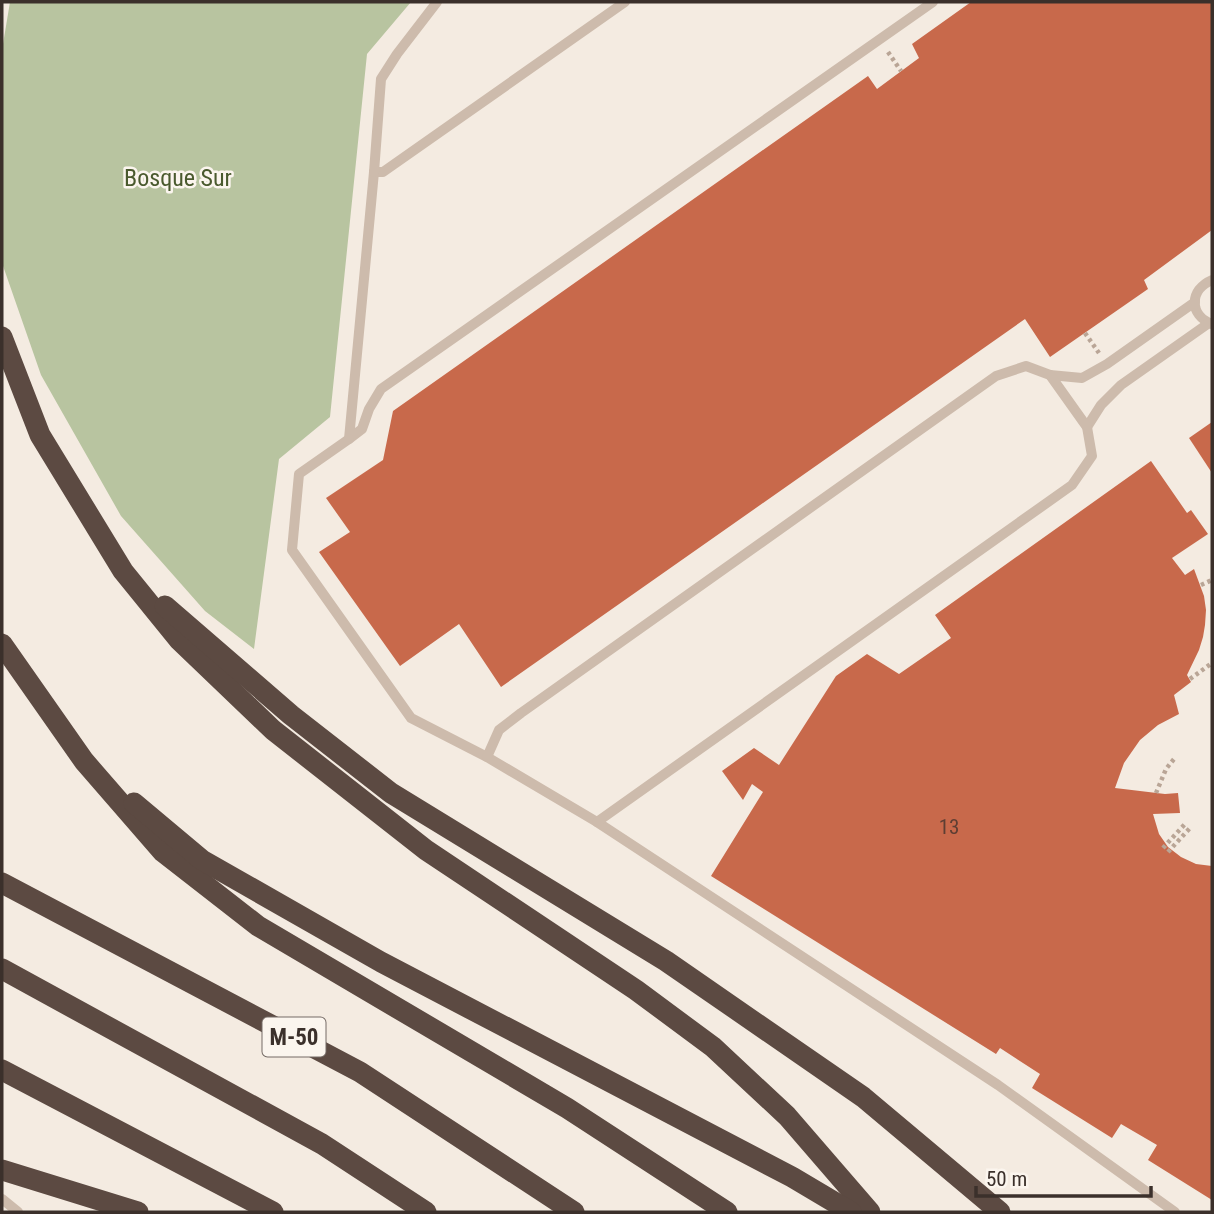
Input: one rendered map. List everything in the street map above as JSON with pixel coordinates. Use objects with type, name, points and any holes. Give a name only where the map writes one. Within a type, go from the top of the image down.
[{"type":"highway","points":[[2,337],[40,435],[123,571],[179,640],[273,730],[426,850],[636,990],[713,1047],[787,1116],[870,1212]]},
{"type":"highway","points":[[123,571],[291,715],[391,793],[677,969],[863,1097],[1000,1212]]},
{"type":"highway","points":[[2,644],[84,761],[163,852],[258,926],[567,1108],[727,1212]]},
{"type":"highway","points":[[84,761],[202,860],[381,962],[779,1170],[851,1212]]},
{"type":"highway","name":"M-50","points":[[2,883],[360,1072],[574,1212]]},
{"type":"highway","points":[[2,969],[322,1144],[426,1212]]},
{"type":"highway","points":[[2,1070],[273,1212]]},
{"type":"highway","points":[[2,1170],[138,1212]]},
{"type":"lane","points":[[349,439],[381,79],[437,2]]},
{"type":"lane","points":[[373,172],[383,172],[625,2]]},
{"type":"lane","points":[[933,2],[381,389],[369,409],[362,429],[299,474],[292,550],[411,718],[487,757],[597,822],[998,1085],[1175,1212]]},
{"type":"lane","points":[[1087,427],[1101,405],[1121,385],[1211,323],[1199,315],[1195,302],[1199,288],[1212,280]]},
{"type":"lane","points":[[487,757],[499,730],[521,713],[996,376],[1026,366],[1050,375],[1082,378],[1107,364],[1195,302]]},
{"type":"lane","points":[[597,822],[1072,485],[1092,456],[1087,427],[1050,375]]},
{"type":"lane","points":[[2,1199],[18,1212]]},
{"type":"path","points":[[1201,584],[1212,580]]},
{"type":"path","points":[[1190,679],[1212,663]]},
{"type":"path","points":[[1156,793],[1166,769],[1174,759]]},
{"type":"path","points":[[1165,850],[1187,826]]},
{"type":"green space","name":"Bosque Sur","points":[[10,2],[411,2],[367,54],[330,417],[279,459],[254,649],[205,611],[121,516],[41,375],[2,263],[2,50]]},
{"type":"building","points":[[971,2],[1212,2],[1212,230],[1144,280],[1148,289],[1050,357],[1025,319],[501,687],[459,624],[400,666],[319,552],[350,532],[326,498],[383,460],[393,411],[868,76],[877,89],[919,58],[912,44]]},
{"type":"building","points":[[1212,422],[1212,473],[1189,438]]},
{"type":"building","points":[[1151,461],[1187,513],[1191,510],[1208,534],[1172,558],[1185,575],[1194,569],[1204,596],[1205,625],[1199,650],[1187,675],[1191,682],[1174,695],[1179,714],[1158,725],[1140,740],[1124,763],[1115,788],[1178,793],[1180,813],[1153,814],[1159,834],[1168,847],[1181,857],[1196,864],[1212,866],[1212,1200],[1148,1160],[1157,1145],[1121,1124],[1112,1138],[1032,1088],[1040,1074],[1000,1048],[996,1054],[711,876],[763,792],[752,784],[743,800],[722,771],[754,748],[779,765],[836,676],[867,654],[899,674],[951,638],[935,615]]}]
